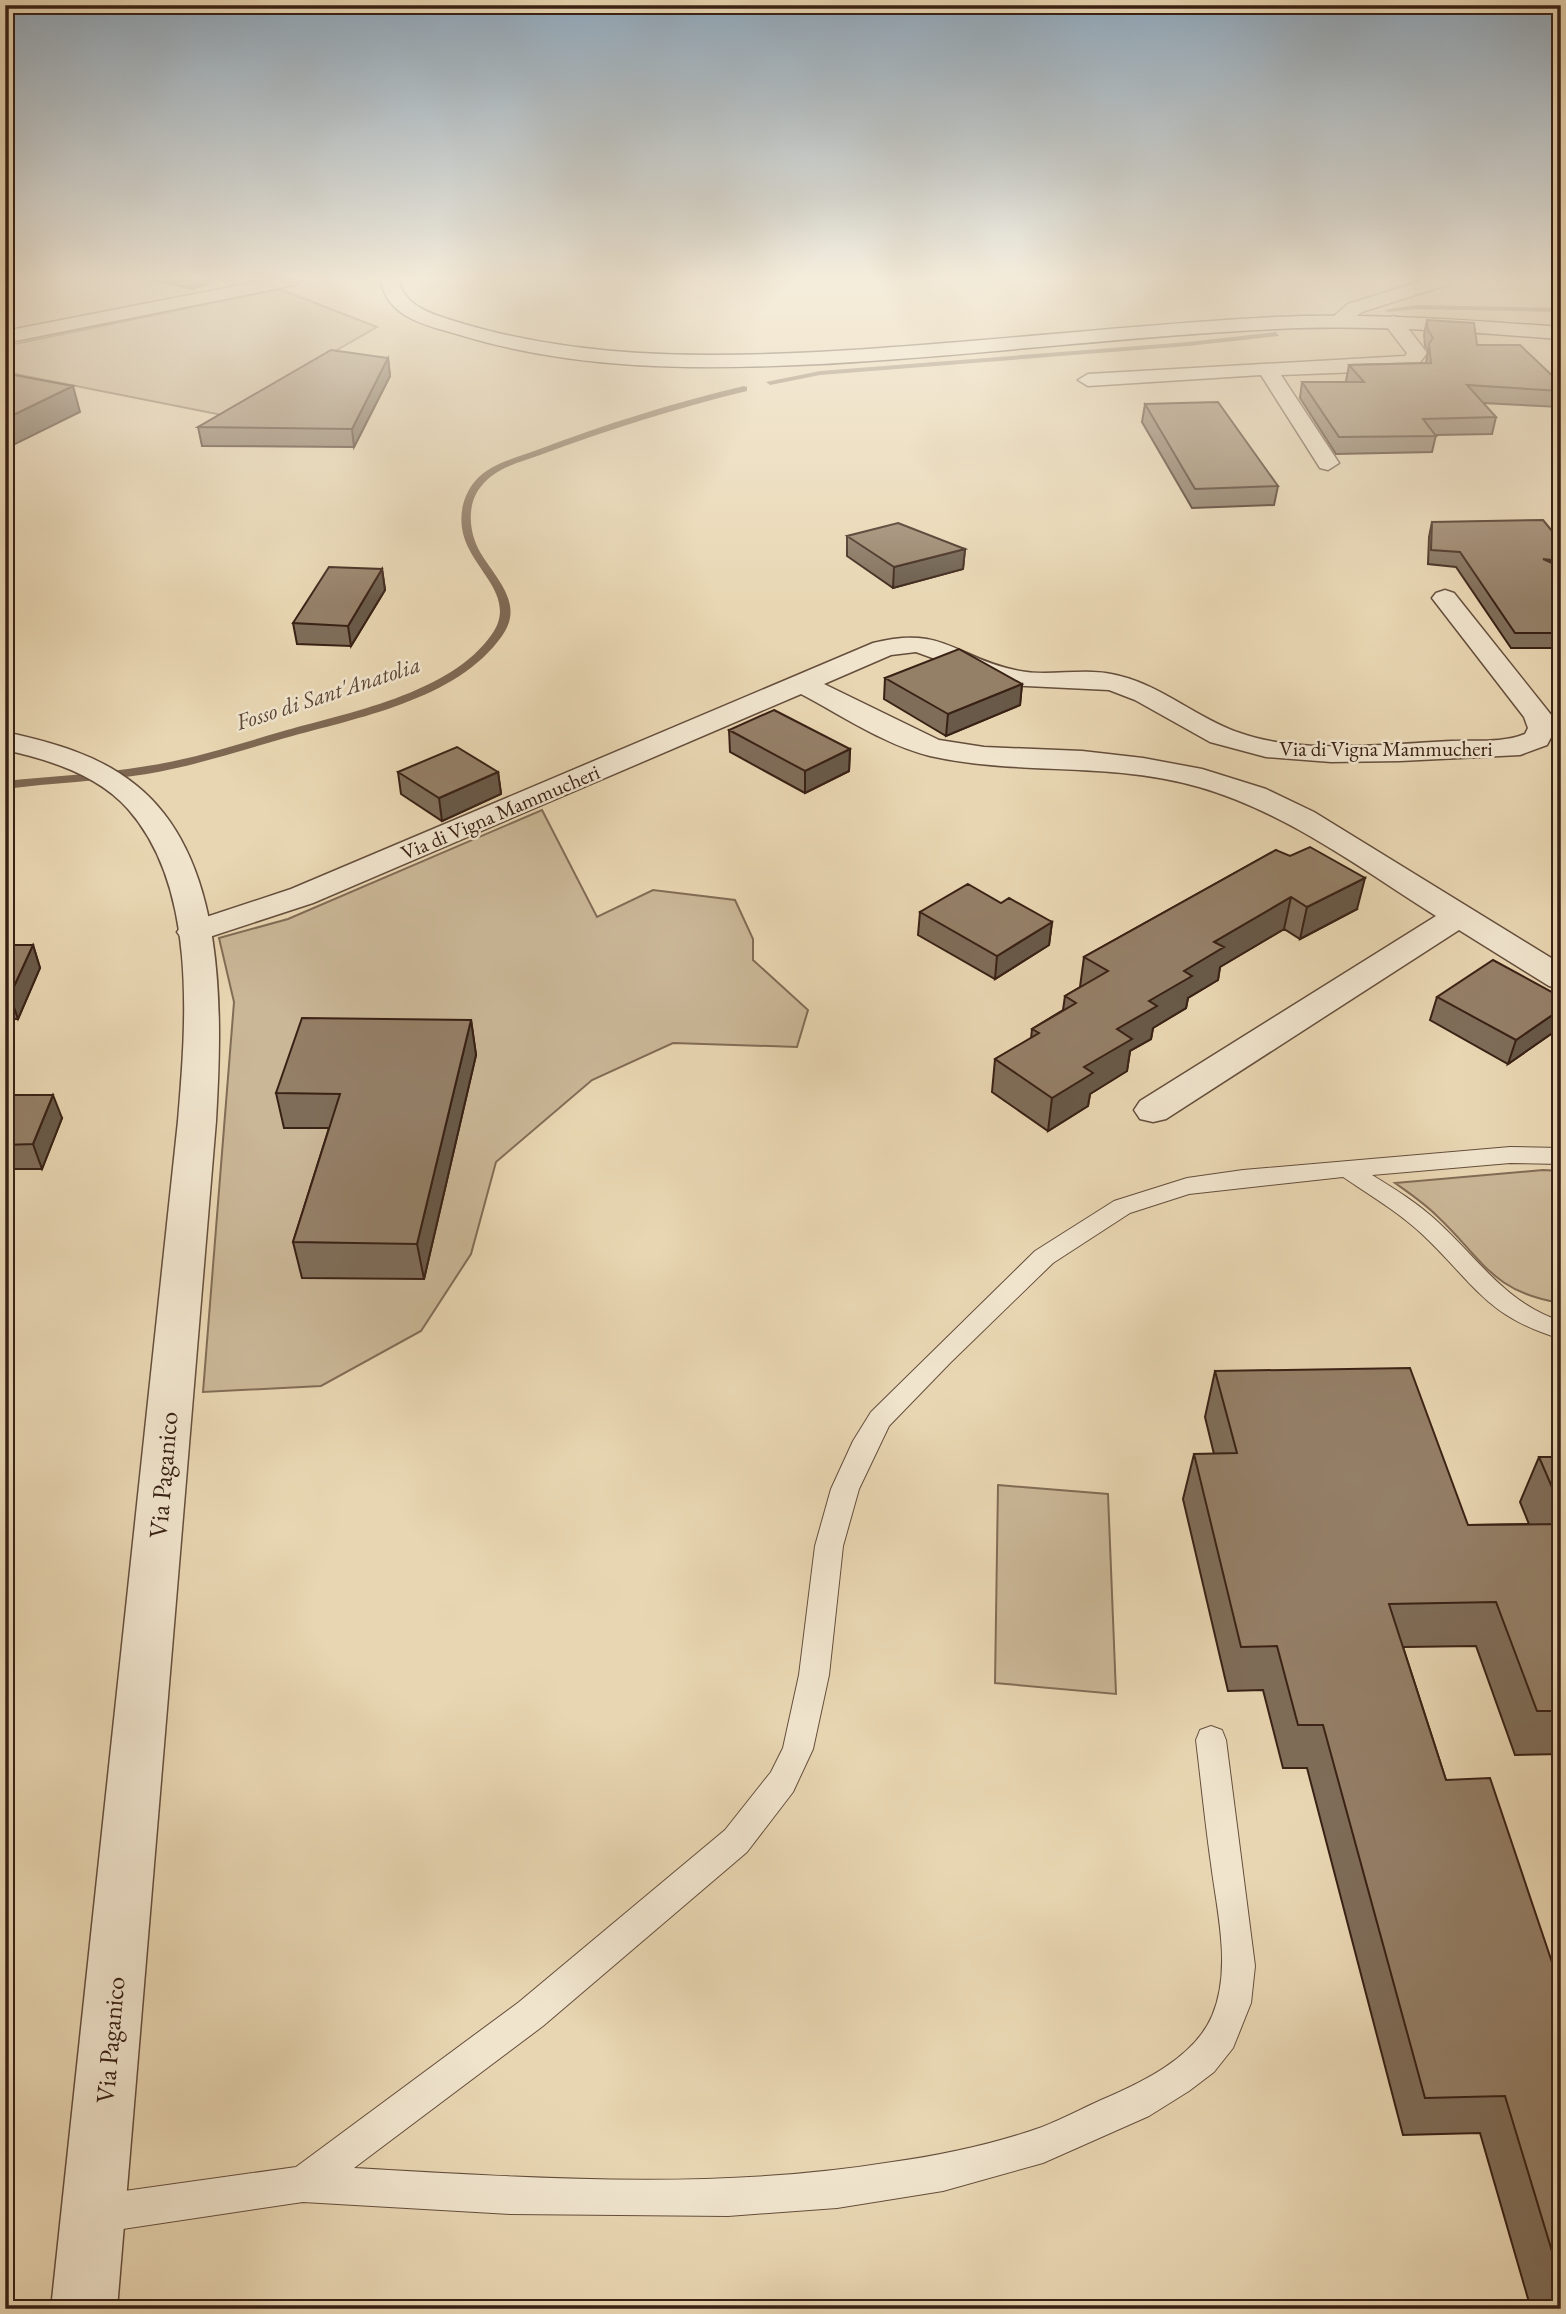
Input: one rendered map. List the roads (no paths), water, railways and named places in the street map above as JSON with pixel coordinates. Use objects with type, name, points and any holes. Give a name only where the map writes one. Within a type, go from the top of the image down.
[{"type":"street","points":[[1279,388],[1328,463]]},
{"type":"street","name":"Via di Vigna Mammucheri","points":[[194,932],[291,901],[888,647],[924,644],[1015,679],[1086,679],[1116,683],[1148,696],[1187,720],[1226,738],[1271,749],[1319,752],[1520,746],[1541,734],[1539,699],[1445,598]]},
{"type":"street","points":[[803,684],[903,736],[933,748],[984,756],[1113,763],[1185,774],[1238,789],[1296,814],[1561,979]]},
{"type":"street","name":"Via Paganico","points":[[5,741],[50,752],[112,782],[138,802],[170,850],[181,877],[194,932],[201,983],[201,1056],[84,2309]]},
{"type":"street","points":[[1153,1110],[1459,916]]},
{"type":"lane","points":[[303,2185],[542,2006],[700,1874],[736,1841],[761,1812],[782,1782],[798,1749],[808,1714],[827,1556],[854,1465],[880,1419],[1044,1257],[1083,1229],[1122,1207],[1209,1181],[1510,1155],[1561,1156]]},
{"type":"lane","points":[[1347,1169],[1430,1228],[1504,1305],[1520,1317],[1561,1330]]},
{"type":"lane","points":[[93,2215],[303,2185],[587,2197],[748,2195],[816,2190],[898,2180],[993,2161],[1106,2119],[1167,2086],[1209,2054],[1227,2024],[1237,1993],[1239,1954],[1211,1740]]},
{"type":"waterway","name":"Fosso di Sant'Anatolia","points":[[5,785],[147,770],[182,763],[371,710],[431,687],[458,672],[481,654],[498,634],[504,621],[504,599],[474,550],[466,524],[467,505],[480,481],[507,464],[613,425],[744,389]]}]
